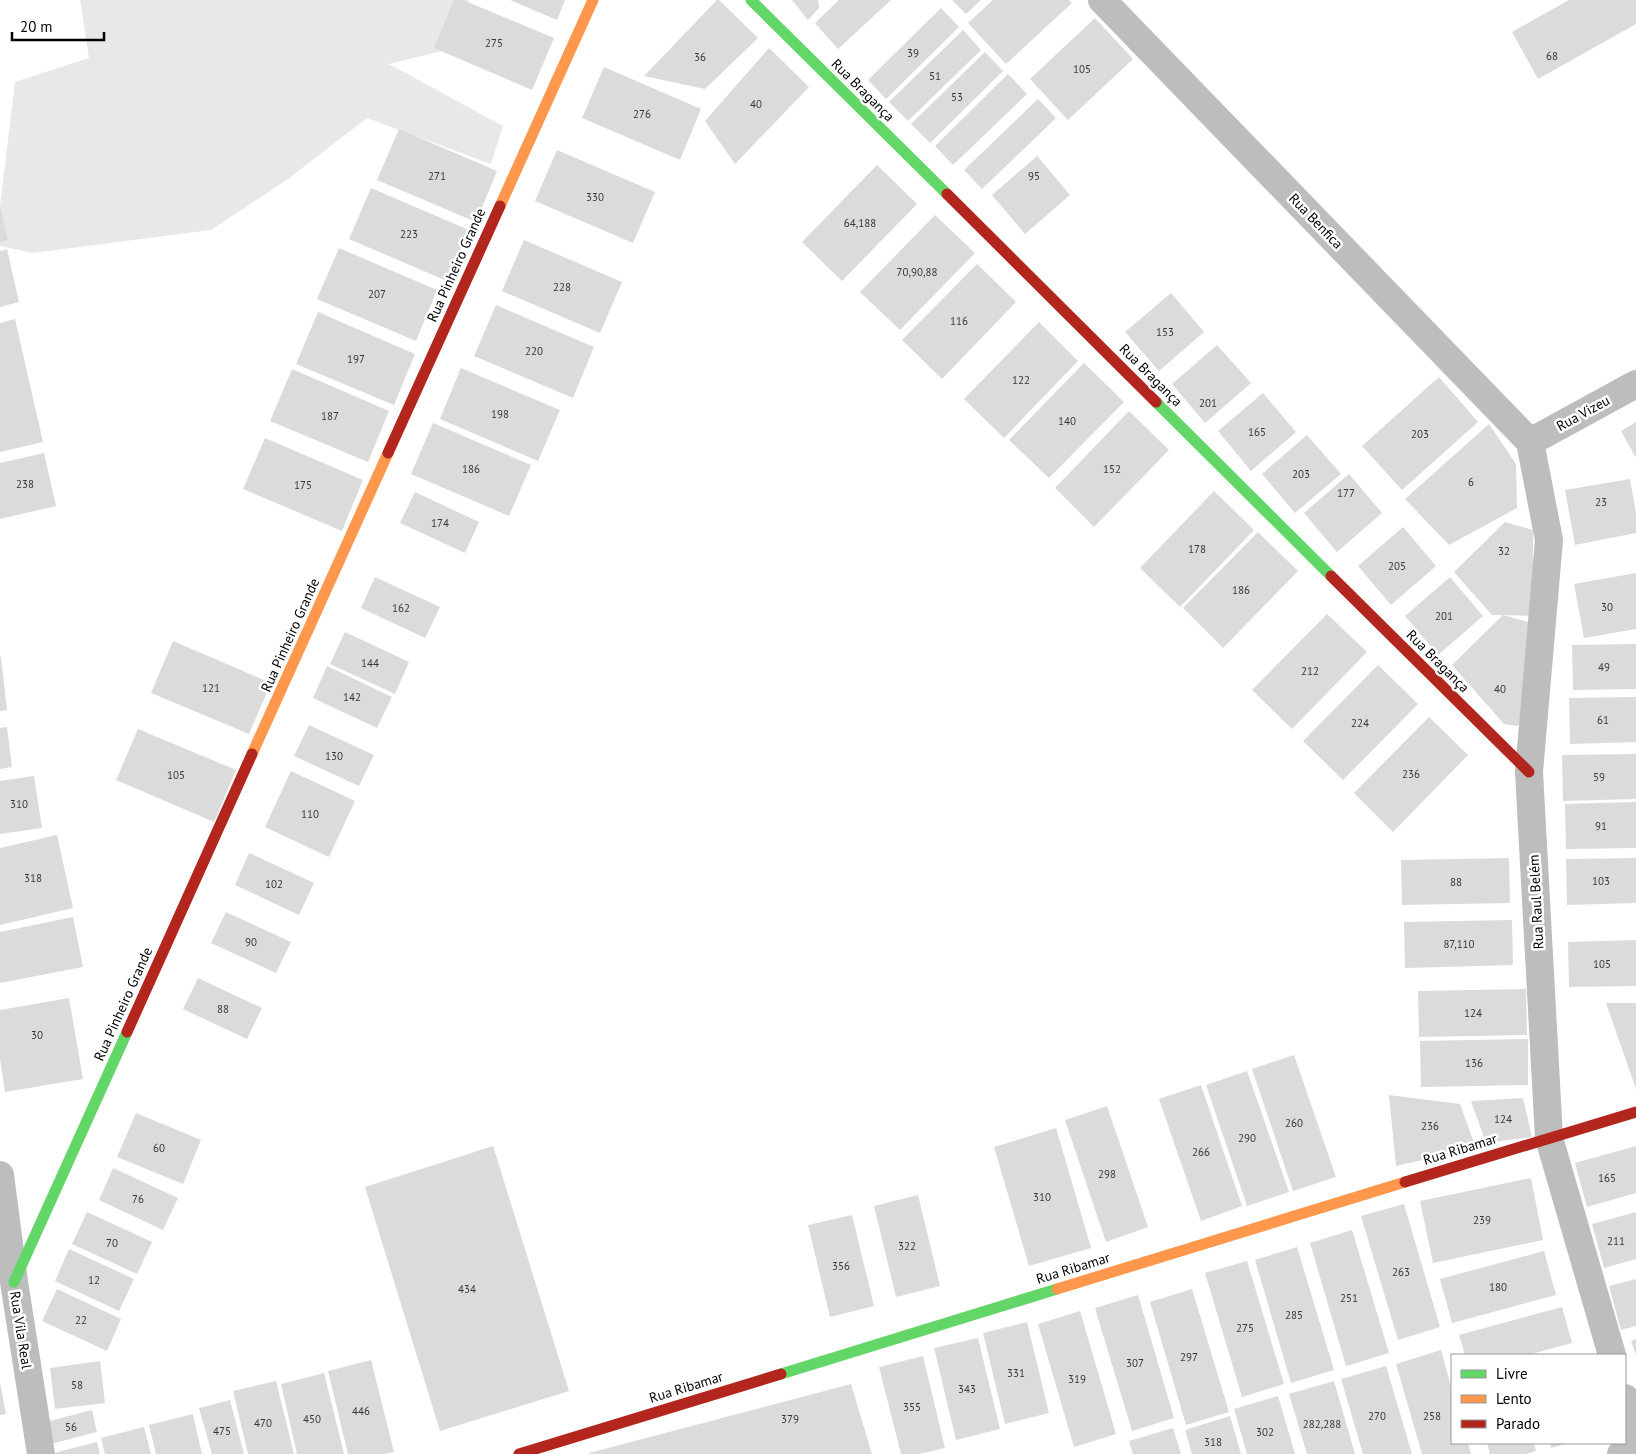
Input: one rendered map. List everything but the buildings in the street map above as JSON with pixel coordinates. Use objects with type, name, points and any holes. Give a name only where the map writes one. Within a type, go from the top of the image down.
[{"type":"street","name":"Rua Pinheiro Grande","points":[[14,1282],[593,0]]},
{"type":"street","name":"Rua Bragança","points":[[751,0],[1529,772]]},
{"type":"street","name":"Rua Benfica","points":[[1102,0],[1530,442]]},
{"type":"street","name":"Rua Vizeu","points":[[1530,442],[1636,384]]},
{"type":"street","name":"Rua Raul Belém","points":[[1530,442],[1549,540],[1529,772],[1549,1138],[1612,1354]]},
{"type":"street","name":"Rua Ribamar","points":[[519,1454],[1636,1112]]},
{"type":"street","name":"Rua Vila Real","points":[[0,1175],[14,1282],[41,1454]]},
{"type":"street","points":[[1626,1402],[1636,1437]]},
{"type":"street","points":[[1622,1454],[1636,1450]]},
{"type":"shaded area","points":[[80,0],[469,0],[458,47],[389,64],[503,126],[491,164],[367,118],[288,179],[211,230],[33,253],[0,246],[0,206],[15,82],[89,58]]},
{"type":"traffic: fast","points":[[751,0],[947,194]]},
{"type":"traffic: fast","points":[[1156,402],[1331,576]]},
{"type":"traffic: fast","points":[[14,1282],[127,1032]]},
{"type":"traffic: fast","points":[[781,1374],[1057,1289]]},
{"type":"traffic: slow","points":[[500,206],[593,0]]},
{"type":"traffic: slow","points":[[252,754],[388,453]]},
{"type":"traffic: slow","points":[[1057,1289],[1405,1182]]},
{"type":"traffic: jam","points":[[947,194],[1156,402]]},
{"type":"traffic: jam","points":[[388,453],[500,206]]},
{"type":"traffic: jam","points":[[1331,576],[1529,772]]},
{"type":"traffic: jam","points":[[127,1032],[252,754]]},
{"type":"traffic: jam","points":[[1405,1182],[1636,1112]]},
{"type":"traffic: jam","points":[[519,1454],[781,1374]]}]
